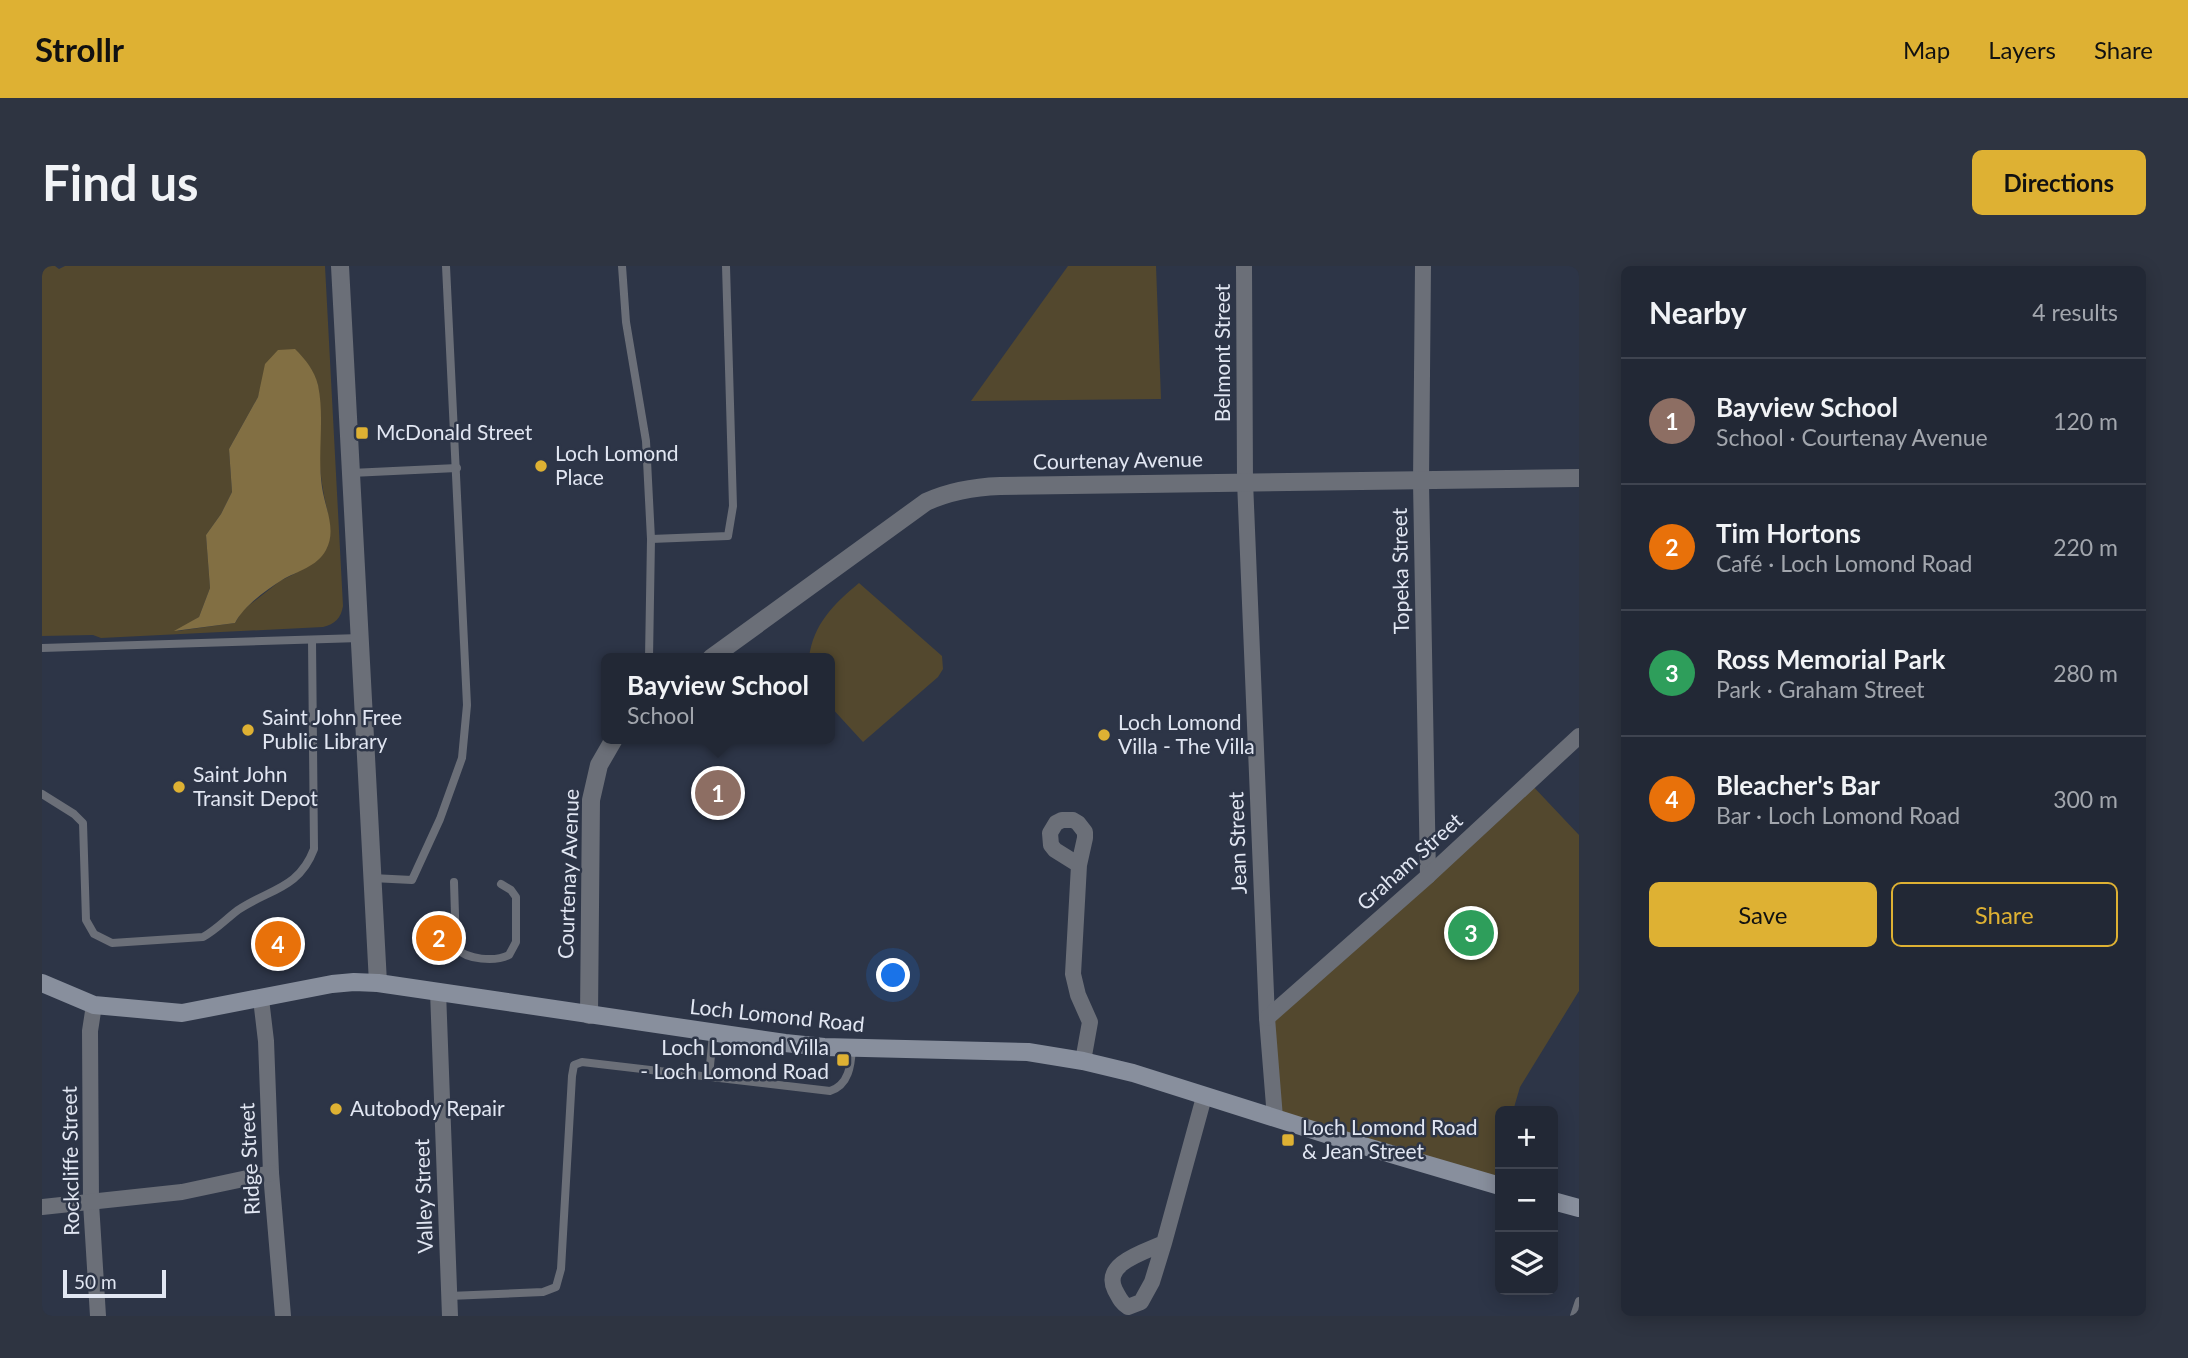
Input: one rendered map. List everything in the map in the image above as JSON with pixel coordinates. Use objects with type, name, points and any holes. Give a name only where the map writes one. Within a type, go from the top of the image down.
[{"type":"main road","name":"Loch Lomond Road","points":[[42,984],[94,1005],[182,1013],[332,984],[378,983],[713,1034],[824,1047],[1028,1052],[1133,1073],[1495,1184]]},
{"type":"main road","points":[[1558,1202],[1579,1208]]},
{"type":"street","points":[[340,266],[378,983]]},
{"type":"street","name":"Belmont Street","points":[[1244,266],[1245,481]]},
{"type":"street","name":"Topeka Street","points":[[1423,266],[1421,482],[1428,876]]},
{"type":"street","name":"Courtenay Avenue","points":[[717,653],[908,514],[944,494],[961,489],[1245,481],[1421,482],[1579,478]]},
{"type":"street","name":"Jean Street","points":[[1245,481],[1267,1018],[1275,1118]]},
{"type":"street","name":"Graham Street","points":[[1267,1018],[1428,876],[1579,736]]},
{"type":"street","name":"Courtenay Avenue","points":[[589,1015],[592,800],[599,765],[611,744]]},
{"type":"street","points":[[1079,865],[1073,974],[1078,995],[1090,1022],[1083,1061]]},
{"type":"street","name":"Valley Street","points":[[438,991],[450,1316]]},
{"type":"street","name":"Ridge Street","points":[[261,999],[283,1316]]},
{"type":"street","name":"Rockcliffe Street","points":[[94,1005],[90,1031],[91,1203],[98,1316]]},
{"type":"street","points":[[1164,1243],[1204,1097]]},
{"type":"street","points":[[42,1207],[181,1192],[271,1173]]},
{"type":"lane","points":[[372,878],[412,880],[440,819],[462,758],[467,687],[446,266]]},
{"type":"lane","points":[[622,266],[626,322],[646,441],[651,539],[649,653]]},
{"type":"lane","points":[[651,539],[728,536],[733,488],[726,266]]},
{"type":"lane","points":[[351,473],[457,468]]},
{"type":"lane","points":[[42,648],[360,638]]},
{"type":"lane","points":[[42,794],[74,814],[83,824],[86,920],[94,934],[111,943],[203,937],[211,933],[238,910],[294,879],[309,862],[314,849],[312,640]]},
{"type":"lane","points":[[454,882],[456,948],[466,956],[498,959],[509,955],[516,943],[516,897],[501,884]]},
{"type":"lane","points":[[709,1076],[713,1034]]},
{"type":"lane","points":[[449,1296],[543,1292],[556,1286],[561,1269],[572,1076],[575,1065],[582,1062],[830,1091],[839,1087],[850,1071],[852,1048]]},
{"type":"lane","points":[[1574,1316],[1579,1301]]},
{"type":"shaded area","points":[[42,266],[55,266],[59,269],[65,266],[325,266],[343,606],[339,617],[323,627],[101,638],[93,635],[42,636]],"holes":[[[317,382],[319,461],[328,513],[296,573],[280,581],[243,610],[235,623],[177,631],[199,617],[210,588],[206,535],[232,492],[229,449],[258,397],[261,386]]]},
{"type":"shaded area","points":[[1068,266],[1156,266],[1161,399],[971,401]]},
{"type":"shaded area","points":[[295,349],[306,361],[318,385],[322,487],[330,527],[326,550],[312,565],[262,594],[235,623],[174,631],[199,617],[210,588],[206,535],[232,492],[229,449],[258,397],[265,364],[278,350]]},
{"type":"shaded area","points":[[859,583],[942,656],[943,669],[938,677],[863,742],[835,711],[835,653],[810,653],[820,625],[841,599]]},
{"type":"shaded area","points":[[1529,782],[1579,835],[1579,991],[1520,1087],[1514,1106],[1495,1106],[1494,1184],[1275,1118],[1267,1018]]},
{"type":"place","name":"McDonald Street","points":[[362,433]]},
{"type":"place","name":"Loch Lomond Place","points":[[541,466]]},
{"type":"place","name":"Saint John Free Public Library","points":[[248,730]]},
{"type":"place","name":"Loch Lomond Villa - The Villa","points":[[1104,735]]},
{"type":"place","name":"Saint John Transit Depot","points":[[179,787]]},
{"type":"place","name":"Bayview School","points":[[718,793]]},
{"type":"place","name":"Ross Memorial Park","points":[[1471,933]]},
{"type":"place","name":"Tim Hortons","points":[[439,938]]},
{"type":"place","name":"Bleacher's Bar","points":[[278,944]]},
{"type":"place","name":"Loch Lomond Villa - Loch Lomond Road","points":[[843,1060]]},
{"type":"place","name":"Autobody Repair","points":[[336,1109]]},
{"type":"place","name":"Loch Lomond Road & Jean Street","points":[[1288,1140]]}]
